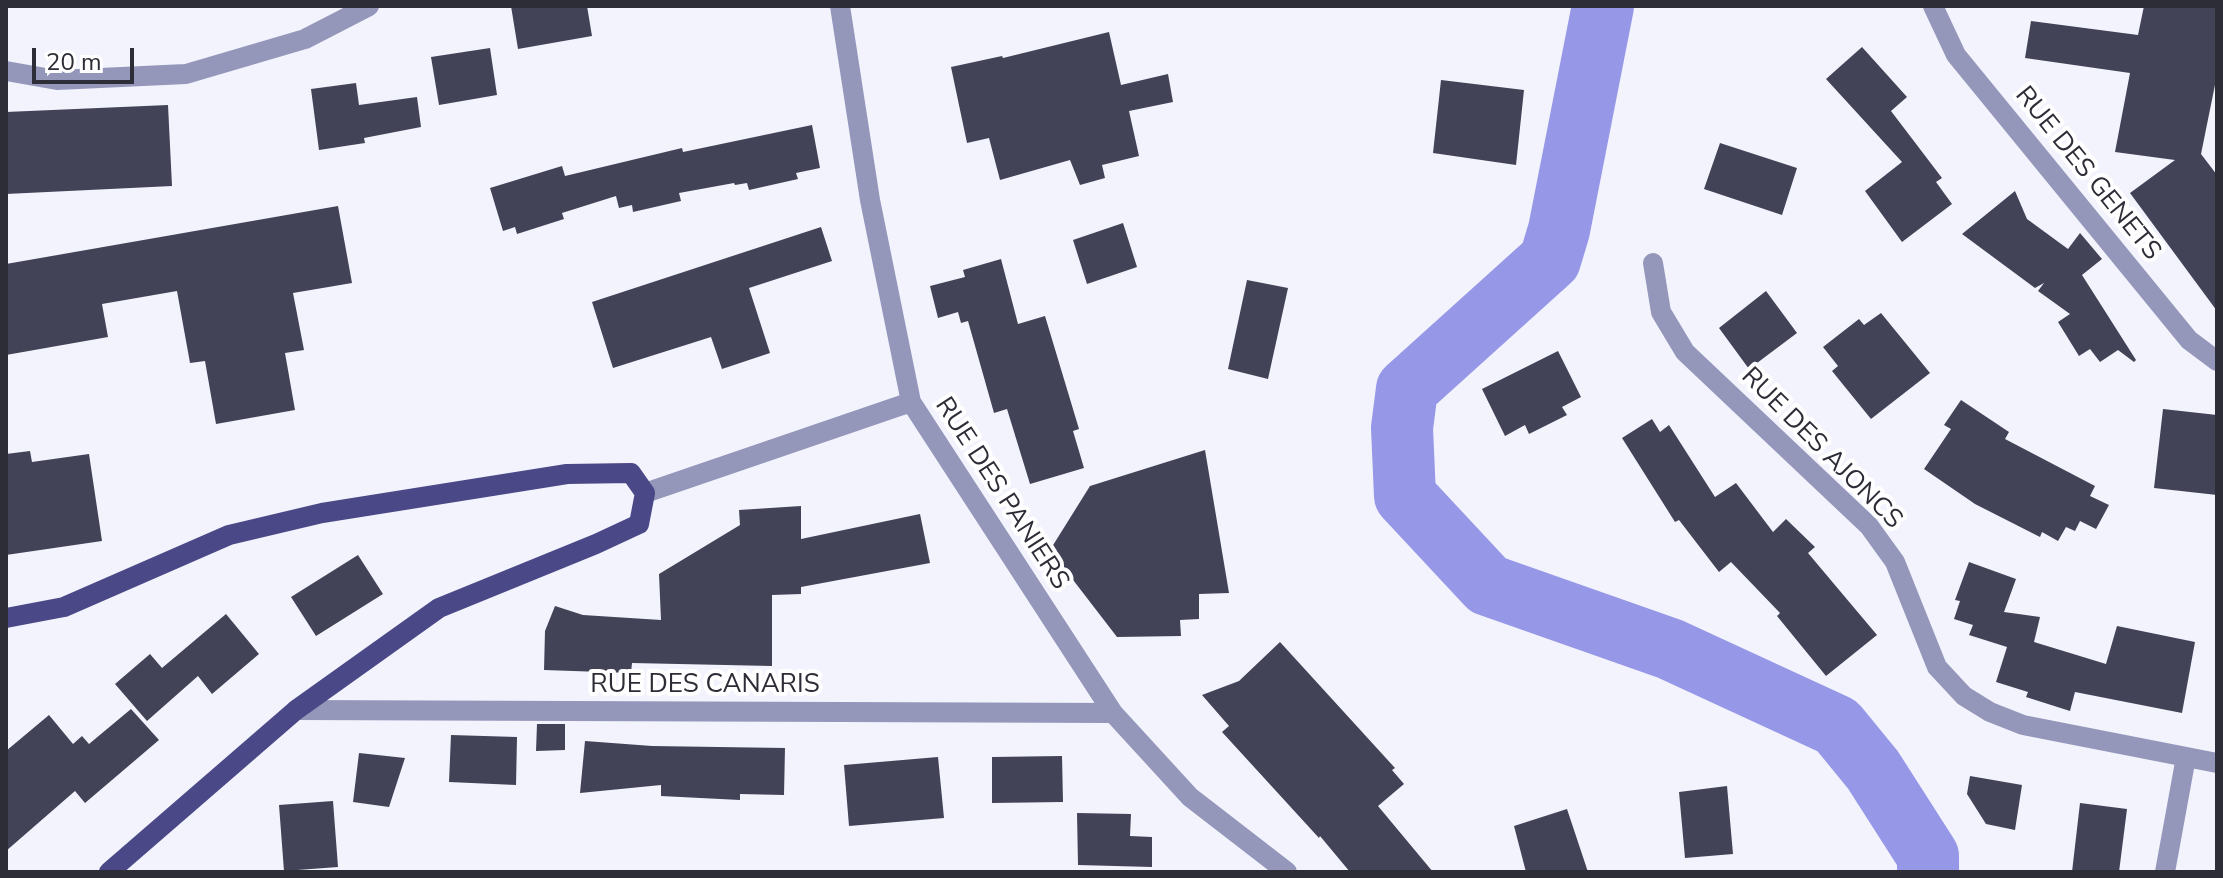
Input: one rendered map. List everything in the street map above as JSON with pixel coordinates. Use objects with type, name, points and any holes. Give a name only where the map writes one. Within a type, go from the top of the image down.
[{"type":"main road","points":[[6,618],[64,607],[229,535],[322,513],[567,474],[631,473],[645,493],[639,524],[439,608],[296,710],[109,872]]},
{"type":"street","points":[[6,71],[57,80],[186,74],[305,39],[369,6]]},
{"type":"street","name":"RUE DES PANIERS","points":[[840,6],[870,200],[911,402],[1113,713],[1190,797],[1287,872]]},
{"type":"street","name":"RUE DES GENETS","points":[[1933,6],[1956,55],[2189,340],[2217,361]]},
{"type":"street","name":"RUE DES AJONCS","points":[[1653,263],[1661,312],[1685,352],[1869,526],[1895,562],[1937,667],[1964,696],[1990,712],[2023,725],[2217,763]]},
{"type":"street","points":[[645,493],[911,402]]},
{"type":"street","name":"RUE DES CANARIS","points":[[296,710],[1113,713]]},
{"type":"street","points":[[2165,872],[2186,757]]},
{"type":"building","points":[[511,6],[587,6],[592,36],[518,49]]},
{"type":"building","points":[[2144,6],[2217,6],[2217,75],[2201,154],[2217,175],[2217,311],[2130,193],[2175,160],[2115,152],[2130,73],[2025,58],[2031,21],[2138,35]]},
{"type":"building","points":[[1109,32],[1121,85],[1168,74],[1173,102],[1129,111],[1139,156],[1102,165],[1105,178],[1080,185],[1070,160],[1000,180],[989,138],[967,143],[951,67],[1003,58]]},
{"type":"building","points":[[1862,47],[1907,97],[1891,111],[1942,178],[1936,182],[1952,204],[1902,242],[1865,191],[1902,162],[1826,79]]},
{"type":"building","points":[[490,48],[497,95],[439,105],[431,57]]},
{"type":"building","points":[[1441,80],[1524,90],[1516,165],[1433,153]]},
{"type":"building","points":[[356,83],[359,105],[417,97],[421,127],[364,138],[365,143],[319,150],[311,89]]},
{"type":"building","points":[[168,105],[172,186],[6,194],[6,112]]},
{"type":"building","points":[[812,125],[820,168],[796,173],[798,179],[749,190],[747,183],[734,183],[679,193],[681,201],[633,212],[632,205],[619,208],[616,196],[562,213],[564,219],[517,234],[515,227],[503,231],[490,188],[562,166],[565,176],[682,148],[683,152]]},
{"type":"building","points":[[1720,143],[1797,168],[1782,215],[1704,189]]},
{"type":"building","points":[[2015,191],[2027,219],[2068,249],[2080,233],[2102,259],[2082,275],[2136,360],[2134,362],[2118,350],[2100,362],[2090,349],[2079,356],[2058,322],[2070,314],[2038,291],[2044,283],[2035,288],[1962,234]]},
{"type":"building","points":[[338,206],[352,283],[293,293],[304,350],[285,353],[295,410],[216,424],[205,361],[190,363],[177,291],[102,304],[108,337],[6,355],[6,264]]},
{"type":"building","points":[[1123,223],[1137,267],[1087,284],[1073,240]]},
{"type":"building","points":[[821,227],[832,261],[749,288],[770,353],[722,369],[711,337],[613,368],[592,302]]},
{"type":"building","points":[[1001,259],[1018,324],[1045,316],[1079,429],[1073,431],[1084,468],[1030,484],[1007,409],[994,413],[968,321],[961,323],[958,312],[938,318],[930,286],[965,277],[963,270]]},
{"type":"building","points":[[1247,280],[1288,288],[1268,379],[1228,369]]},
{"type":"building","points":[[1766,291],[1797,333],[1749,369],[1719,328]]},
{"type":"building","points":[[1881,313],[1930,373],[1871,419],[1832,371],[1838,366],[1823,347],[1859,319],[1864,325]]},
{"type":"building","points":[[1558,351],[1581,397],[1562,407],[1567,415],[1529,434],[1525,425],[1505,436],[1482,389]]},
{"type":"building","points":[[1961,400],[2009,432],[2005,439],[2095,486],[2090,496],[2109,505],[2096,529],[2080,521],[2075,531],[2066,527],[2058,541],[2042,532],[2040,537],[1975,504],[1924,469],[1951,429],[1944,425]]},
{"type":"building","points":[[2163,409],[2217,415],[2217,495],[2154,488]]},
{"type":"building","points":[[1652,419],[1660,432],[1669,425],[1715,497],[1736,483],[1773,532],[1786,519],[1815,547],[1808,553],[1877,635],[1826,676],[1777,616],[1780,613],[1731,562],[1719,572],[1679,520],[1675,522],[1622,438]]},
{"type":"building","points":[[1205,450],[1229,593],[1199,594],[1199,619],[1180,620],[1181,636],[1117,637],[1050,550],[1090,486]]},
{"type":"building","points":[[30,451],[32,462],[89,454],[102,541],[6,555],[6,454]]},
{"type":"building","points":[[801,506],[801,539],[920,514],[930,563],[801,587],[801,594],[772,595],[772,666],[632,663],[631,673],[544,670],[545,631],[555,606],[583,615],[661,620],[659,574],[740,525],[739,510]]},
{"type":"building","points":[[358,555],[383,594],[316,636],[291,597]]},
{"type":"building","points":[[1969,562],[2016,579],[2004,612],[2040,617],[2034,642],[2106,664],[2117,626],[2195,642],[2182,713],[2075,692],[2070,711],[2026,697],[2028,692],[1996,682],[2007,647],[1969,635],[1973,625],[1954,619],[1960,601],[1955,600]]},
{"type":"building","points":[[226,614],[259,654],[212,694],[198,676],[147,721],[115,684],[150,654],[162,668]]},
{"type":"building","points":[[1280,642],[1395,768],[1392,770],[1404,784],[1378,806],[1433,872],[1350,872],[1222,732],[1229,726],[1202,695],[1239,681]]},
{"type":"building","points":[[131,709],[159,740],[85,803],[75,791],[6,851],[6,751],[49,715],[73,744],[82,736],[89,744]]},
{"type":"building","points":[[537,724],[565,724],[565,750],[536,751]]},
{"type":"building","points":[[451,735],[517,737],[516,785],[449,782]]},
{"type":"building","points":[[585,741],[652,746],[785,748],[784,795],[740,794],[740,800],[661,796],[661,785],[580,793]]},
{"type":"building","points":[[359,753],[405,758],[389,807],[353,802]]},
{"type":"building","points":[[1062,756],[1063,802],[992,803],[992,757]]},
{"type":"building","points":[[938,757],[944,818],[849,826],[844,765]]},
{"type":"building","points":[[1970,776],[2022,785],[2015,830],[1986,824],[1967,794]]},
{"type":"building","points":[[1727,786],[1733,854],[1685,858],[1679,792]]},
{"type":"building","points":[[333,801],[338,867],[284,871],[279,805]]},
{"type":"building","points":[[2080,803],[2127,809],[2119,872],[2072,872]]},
{"type":"building","points":[[1567,809],[1588,872],[1526,872],[1514,826]]},
{"type":"building","points":[[1077,813],[1131,814],[1130,836],[1152,837],[1152,867],[1078,865]]},
{"type":"waterway","points":[[1603,6],[1559,230],[1550,260],[1407,389],[1402,428],[1405,496],[1488,585],[1670,649],[1837,726],[1873,770],[1928,856],[1928,872]]}]
